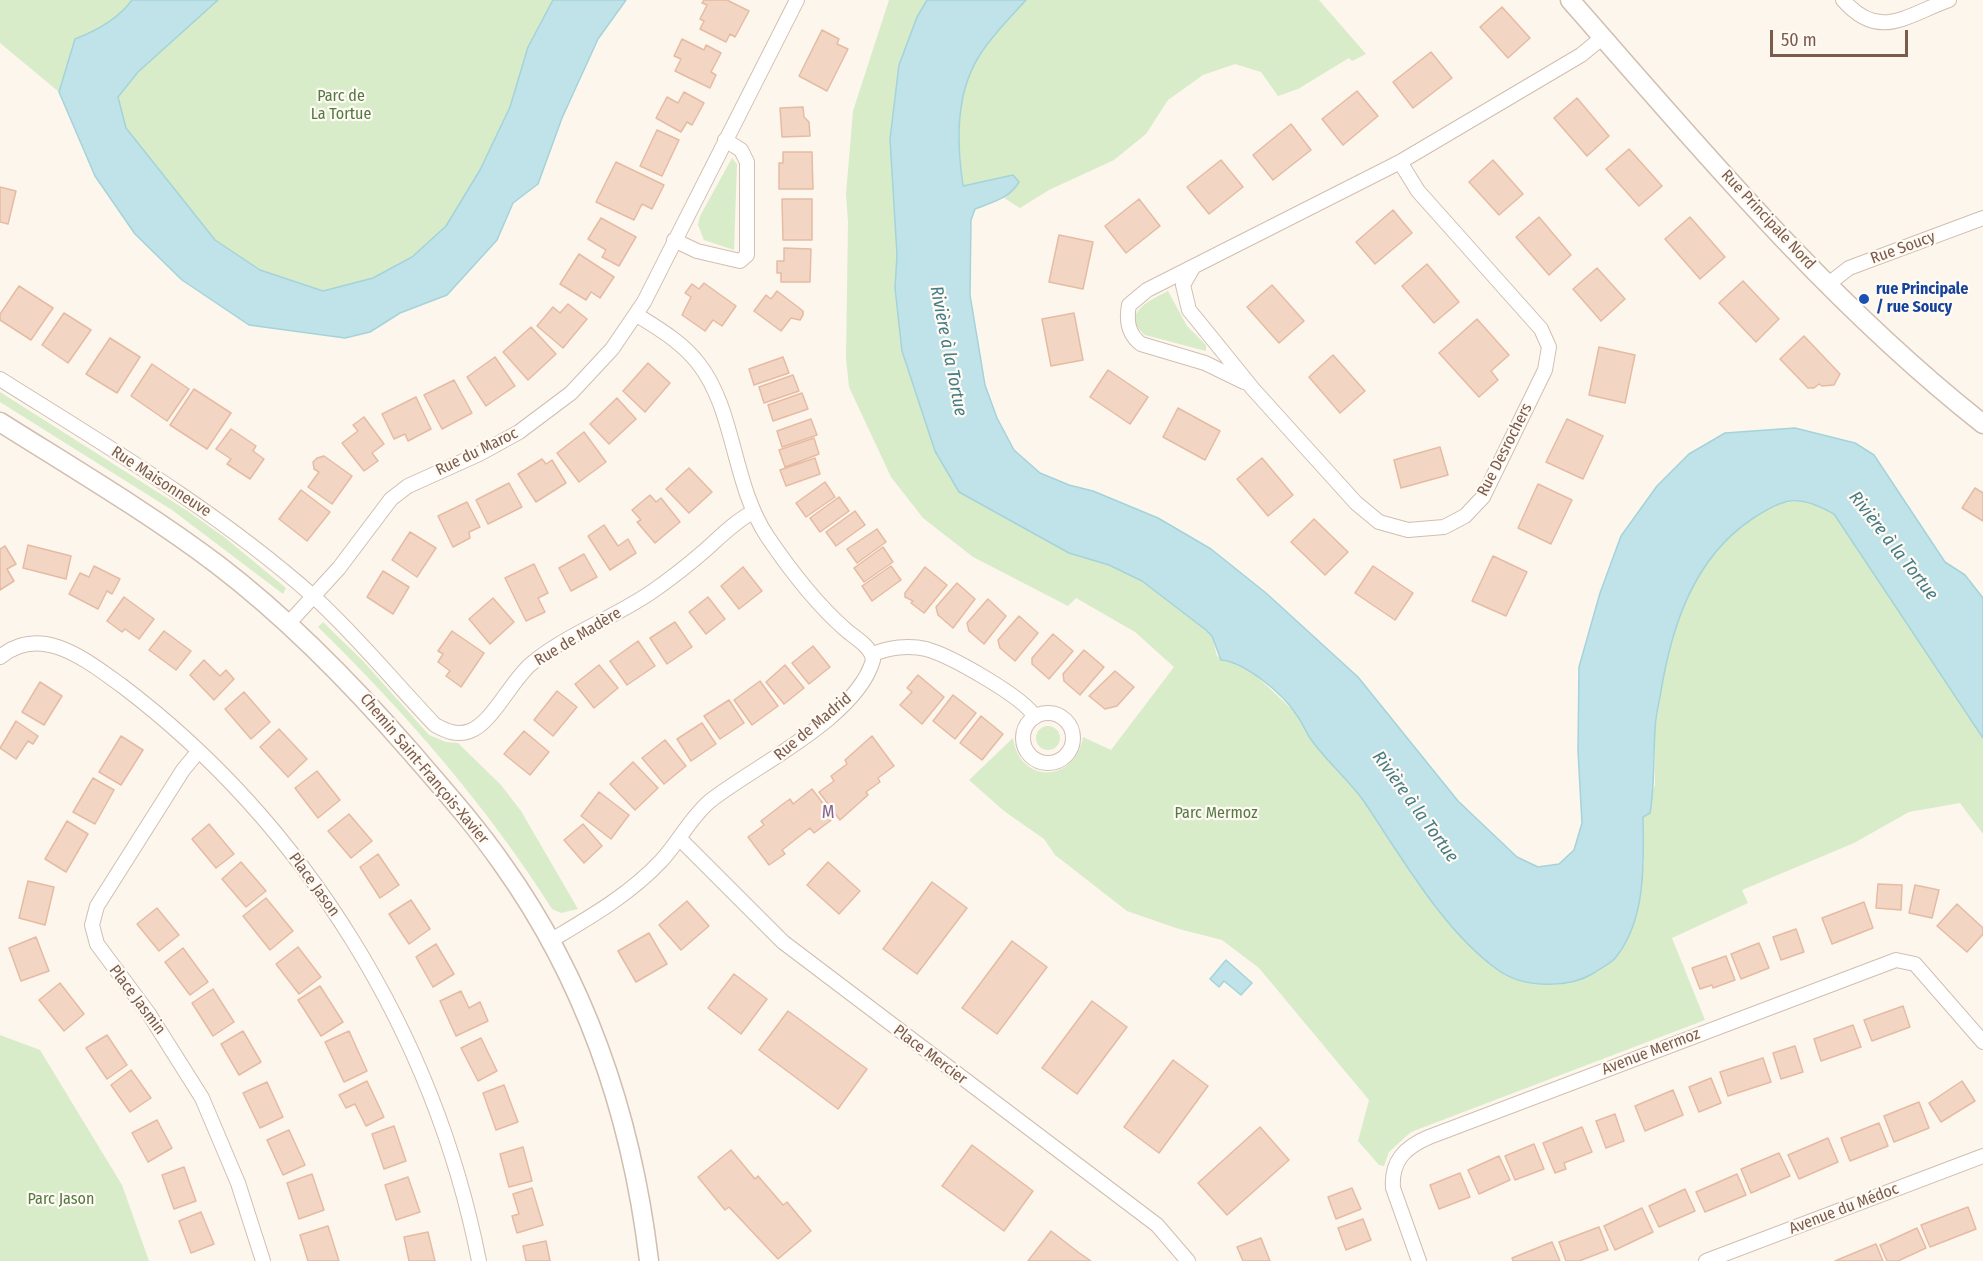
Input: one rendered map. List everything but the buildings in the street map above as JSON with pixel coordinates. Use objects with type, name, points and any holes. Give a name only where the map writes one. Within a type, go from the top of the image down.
[{"type":"street","name":"Rue du Maroc","points":[[288,624],[339,568],[391,499],[408,486],[433,473],[498,445],[546,413],[585,379],[638,315],[797,0]]},
{"type":"street","name":"Rue Principale Nord","points":[[1570,0],[1827,285],[1889,345],[1983,424]]},
{"type":"street","points":[[1843,0],[1862,18],[1880,24],[1949,0]]},
{"type":"street","name":"Rue Desrochers","points":[[1253,389],[1222,369],[1141,345],[1133,338],[1127,315],[1129,305],[1136,297],[1194,266],[1400,162],[1581,55],[1603,38]]},
{"type":"street","points":[[674,240],[728,260],[740,261],[747,255],[747,162],[741,150],[725,140]]},
{"type":"street","name":"Rue Desrochers","points":[[1194,266],[1183,285],[1189,310],[1253,389],[1356,503],[1378,522],[1407,530],[1444,527],[1465,516],[1483,497],[1545,370],[1549,347],[1546,338],[1418,191],[1400,162]]},
{"type":"street","name":"Rue Soucy","points":[[1827,285],[1849,267],[1983,218]]},
{"type":"street","points":[[638,315],[677,342],[706,374],[718,399],[734,457],[753,512],[803,585],[832,617],[872,655],[894,648],[928,649],[1017,697],[1035,717]]},
{"type":"street","name":"Rue Maisonneuve","points":[[0,379],[203,508],[313,597]]},
{"type":"street","name":"Chemin Saint-François-Xavier","points":[[0,422],[172,532],[245,586],[288,624],[368,703],[447,793],[504,866],[550,941],[582,1005],[609,1073],[636,1176],[649,1261]]},
{"type":"street","name":"Rue de Madère","points":[[313,597],[368,650],[435,724],[451,732],[461,733],[478,726],[512,683],[542,656],[650,593],[683,569],[737,521],[753,512]]},
{"type":"street","name":"Place Jason","points":[[0,657],[12,649],[33,643],[66,649],[134,695],[198,752],[251,806],[305,871],[348,932],[411,1047],[434,1103],[462,1187],[479,1261]]},
{"type":"street","name":"Rue de Madrid","points":[[550,941],[623,895],[660,862],[712,800],[786,751],[842,704],[863,682],[870,668],[872,655]]},
{"type":"street","name":"Place Jasmin","points":[[198,752],[183,770],[97,906],[92,925],[101,952],[149,1014],[202,1098],[238,1183],[263,1261]]},
{"type":"street","name":"Place Mercier","points":[[679,838],[783,942],[1148,1218],[1169,1236],[1188,1261]]},
{"type":"street","name":"Avenue Mermoz","points":[[1419,1261],[1397,1202],[1392,1178],[1399,1157],[1411,1144],[1429,1137],[1896,960],[1916,964],[1983,1042]]},
{"type":"street","name":"Avenue du Médoc","points":[[1706,1261],[1983,1156]]},
{"type":"green space","points":[[0,0],[132,0],[106,24],[75,39],[59,92],[0,43]]},
{"type":"green space","name":"Parc de La Tortue","points":[[218,0],[553,0],[528,47],[510,107],[480,170],[446,226],[412,257],[373,278],[323,292],[260,270],[215,240],[126,128],[118,98],[138,72]]},
{"type":"green space","name":"Parc Mermoz","points":[[889,0],[927,0],[917,17],[899,65],[890,139],[897,255],[895,288],[902,351],[1109,565],[1142,581],[1206,630],[1212,636],[1217,656],[1252,672],[1295,712],[1311,739],[1347,778],[1443,914],[1470,945],[1632,929],[1644,863],[1643,817],[1655,785],[1655,730],[1665,667],[1679,613],[1703,568],[1734,531],[1775,504],[1808,500],[1834,514],[1983,738],[1983,834],[1960,803],[1909,812],[1854,843],[1742,890],[1748,903],[1672,938],[1705,1020],[1411,1132],[1389,1152],[1384,1166],[1379,1165],[1358,1141],[1369,1100],[1259,968],[1222,940],[1179,929],[1127,911],[1055,855],[1044,839],[1004,811],[969,780],[1013,738],[1018,753],[1026,764],[1036,770],[1048,772],[1059,770],[1070,763],[1078,752],[1083,737],[1111,750],[1174,667],[1135,632],[1076,598],[1068,606],[973,557],[923,518],[891,477],[849,387],[846,358],[848,222],[846,194],[853,111]]},
{"type":"green space","points":[[1026,0],[1319,0],[1366,54],[1352,61],[1349,58],[1298,89],[1278,96],[1261,72],[1235,64],[1203,75],[1168,100],[1146,134],[1114,160],[1049,190],[1020,208],[1004,198],[1014,190],[1013,175],[963,186],[960,120],[965,88],[978,58],[994,35]]},
{"type":"green space","points":[[732,158],[737,164],[734,250],[704,240],[698,225],[700,216]]},
{"type":"green space","points":[[1168,291],[1187,326],[1206,345],[1206,351],[1145,335],[1138,327],[1135,320],[1140,308]]},
{"type":"green space","points":[[0,392],[186,510],[224,537],[286,588],[283,594],[172,510],[0,402]]},
{"type":"green space","points":[[323,622],[363,661],[429,735],[446,742],[458,743],[501,785],[521,811],[578,909],[561,913],[552,909],[500,833],[472,797],[413,726],[318,627]]},
{"type":"green space","points":[[1048,726],[1056,730],[1060,738],[1056,746],[1048,750],[1040,746],[1036,738],[1040,730]]},
{"type":"green space","name":"Parc Jason","points":[[0,1035],[40,1050],[122,1185],[149,1261],[0,1261]]},
{"type":"water","points":[[132,0],[218,0],[138,72],[118,97],[126,128],[215,240],[260,270],[323,291],[373,278],[412,257],[446,226],[480,170],[510,107],[528,47],[553,0],[626,0],[598,39],[562,118],[538,184],[513,203],[497,240],[447,295],[400,313],[370,332],[345,338],[249,325],[182,280],[135,234],[95,176],[59,92],[75,39],[106,24]]},
{"type":"water","name":"Rivière à la Tortue","points":[[927,0],[1026,0],[1000,28],[978,58],[965,88],[959,137],[963,186],[1013,175],[1019,182],[1005,196],[975,209],[971,220],[970,295],[985,385],[997,418],[1014,450],[1040,473],[1069,485],[1093,491],[1158,518],[1211,549],[1266,593],[1358,677],[1458,801],[1517,857],[1538,867],[1559,864],[1574,850],[1582,823],[1578,751],[1579,667],[1600,593],[1621,536],[1657,486],[1689,454],[1725,433],[1795,428],[1855,443],[1874,455],[1945,562],[1965,575],[1983,598],[1983,738],[1834,514],[1802,501],[1784,502],[1774,506],[1752,519],[1715,553],[1701,573],[1679,618],[1656,716],[1652,803],[1650,813],[1643,817],[1641,890],[1633,926],[1626,942],[1611,962],[1594,973],[1572,982],[1533,983],[1508,976],[1498,970],[1478,954],[1441,914],[1363,800],[1316,746],[1290,706],[1263,680],[1241,666],[1221,660],[1212,636],[1206,630],[1142,581],[1109,565],[1069,553],[959,492],[935,451],[902,351],[895,288],[897,255],[890,139],[899,65],[917,17]]},
{"type":"water","points":[[1226,960],[1252,983],[1241,995],[1224,981],[1219,987],[1210,979]]},
{"type":"place","name":"rue Principale / rue Soucy","points":[[1864,299]]},
{"type":"district","name":"M","points":[[829,813]]}]
